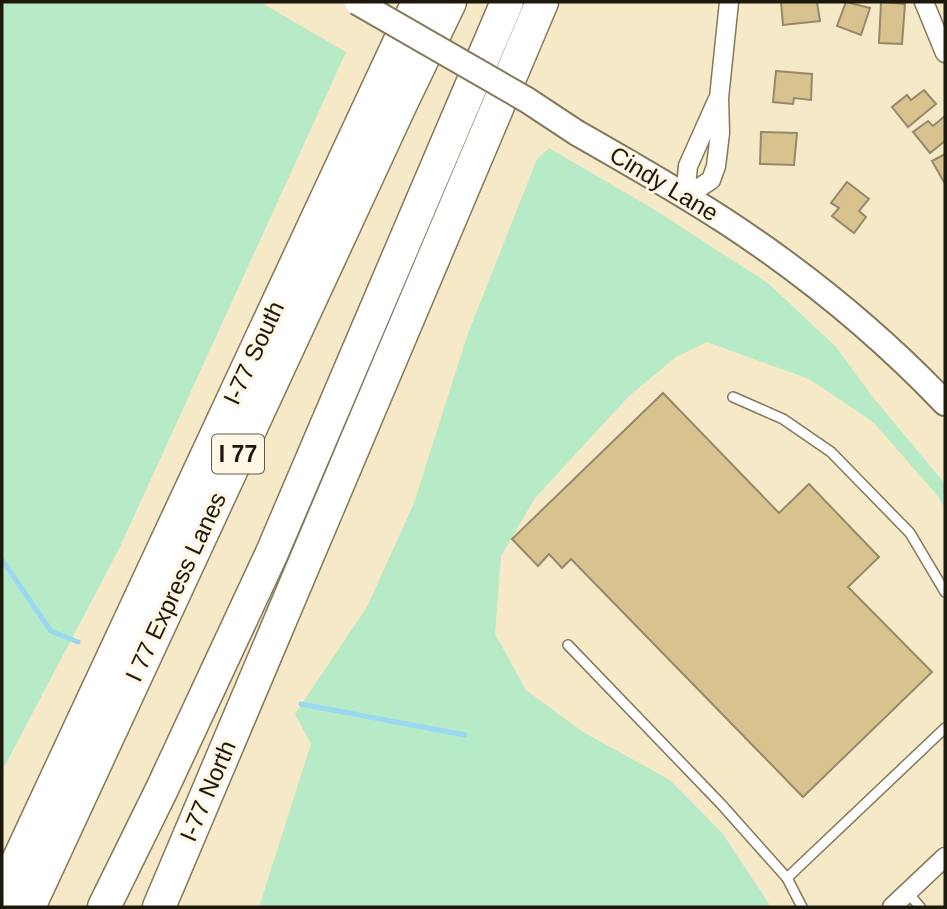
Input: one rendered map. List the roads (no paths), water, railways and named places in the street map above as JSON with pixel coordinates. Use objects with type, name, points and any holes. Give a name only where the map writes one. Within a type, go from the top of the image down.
[{"type":"highway","name":"I-77 South","points":[[2,895],[418,2]]},
{"type":"highway","name":"I 77 Express Lanes","points":[[29,907],[450,2]]},
{"type":"highway","points":[[104,907],[271,555],[507,2]]},
{"type":"highway","name":"I-77 North","points":[[159,907],[542,2]]},
{"type":"main road","name":"Cindy Lane","points":[[357,2],[527,100],[762,246],[863,324],[945,403]]},
{"type":"street","points":[[685,197],[711,180],[714,173],[720,133],[719,98],[729,2]]},
{"type":"street","points":[[924,2],[945,53]]},
{"type":"street","points":[[685,197],[688,166],[719,98]]},
{"type":"street","points":[[892,907],[945,857]]},
{"type":"lane","points":[[733,397],[783,419],[831,452],[910,533],[945,592]]},
{"type":"lane","points":[[568,645],[722,804],[787,878],[802,907]]},
{"type":"lane","points":[[787,878],[945,728]]},
{"type":"lane","points":[[908,893],[920,907]]},
{"type":"waterway","points":[[2,560],[51,631],[78,642]]},
{"type":"waterway","points":[[301,704],[465,735]]}]
